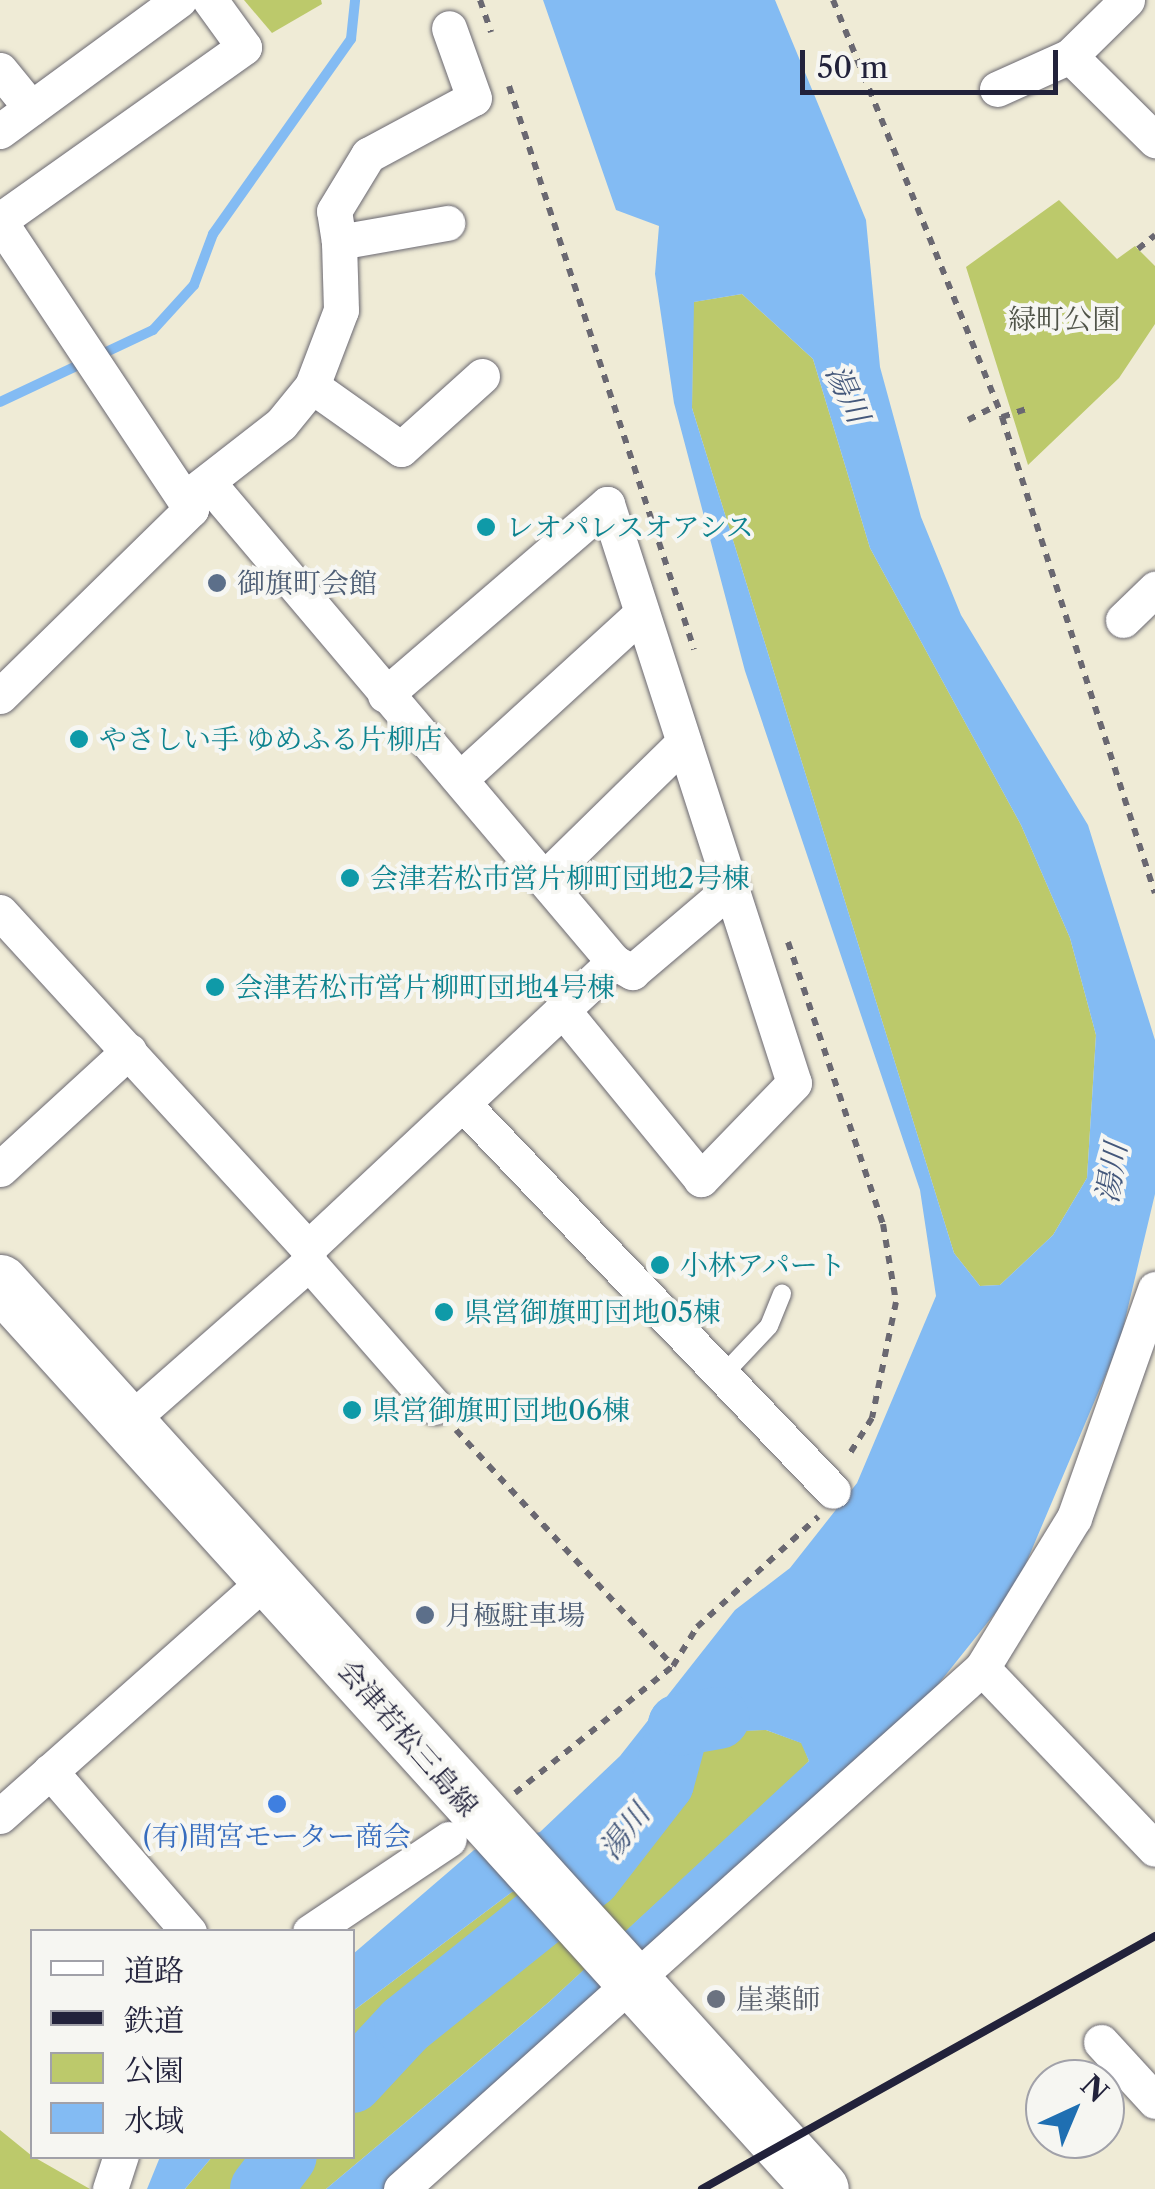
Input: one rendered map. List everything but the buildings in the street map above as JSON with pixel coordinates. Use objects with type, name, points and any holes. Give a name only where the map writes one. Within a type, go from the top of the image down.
[{"type":"main road","name":"会津若松三島線","points":[[0,1282],[270,1577],[472,1830],[631,1984],[820,2189]]},
{"type":"street","points":[[0,131],[178,0]]},
{"type":"street","points":[[210,0],[244,47],[0,221],[93,361],[201,498],[460,779],[614,962],[632,972],[730,889]]},
{"type":"street","points":[[997,89],[1070,56],[1127,0]]},
{"type":"street","points":[[0,696],[312,386],[341,310],[334,211],[368,154],[474,98],[449,28]]},
{"type":"street","points":[[1070,56],[1155,140]]},
{"type":"street","points":[[0,70],[31,108]]},
{"type":"street","points":[[339,242],[447,222]]},
{"type":"street","points":[[312,386],[401,449],[482,376]]},
{"type":"street","points":[[385,695],[606,504],[794,1083],[701,1179],[562,1009]]},
{"type":"street","points":[[1123,620],[1155,590]]},
{"type":"street","points":[[460,779],[642,613]]},
{"type":"street","points":[[545,878],[684,742]]},
{"type":"street","points":[[0,912],[129,1050],[435,1407]]},
{"type":"street","points":[[130,1421],[614,962]]},
{"type":"street","points":[[0,1168],[129,1050]]},
{"type":"street","points":[[463,1104],[720,1378],[834,1492]]},
{"type":"street","points":[[401,2189],[982,1668],[1074,1518],[1148,1336],[1155,1288]]},
{"type":"street","points":[[0,1816],[270,1577]]},
{"type":"street","points":[[982,1668],[1155,1849]]},
{"type":"street","points":[[50,1770],[187,1929]]},
{"type":"street","points":[[315,1929],[472,1830]]},
{"type":"street","points":[[1101,2042],[1155,2101]]},
{"type":"street","points":[[110,2189],[120,2159]]},
{"type":"lane","points":[[720,1378],[769,1326],[782,1294]]},
{"type":"path","points":[[480,0],[498,52]]},
{"type":"path","points":[[833,0],[1002,417],[1155,894]]},
{"type":"path","points":[[503,70],[697,661]]},
{"type":"path","points":[[1138,250],[1155,235]]},
{"type":"path","points":[[968,420],[997,405]]},
{"type":"path","points":[[1002,417],[1027,409]]},
{"type":"path","points":[[472,1830],[673,1666],[696,1627],[810,1530],[872,1418],[896,1302],[883,1224],[782,926]]},
{"type":"path","points":[[435,1407],[673,1666]]},
{"type":"green space","points":[[244,0],[321,0],[322,4],[272,33]]},
{"type":"green space","name":"緑町公園","points":[[1059,200],[1117,259],[1135,246],[1155,266],[1155,324],[1119,378],[1028,465],[966,267]]},
{"type":"green space","points":[[742,294],[813,359],[870,548],[1021,825],[1070,938],[1096,1035],[1087,1178],[1053,1235],[1000,1285],[980,1286],[954,1253],[692,408],[693,302]]},
{"type":"green space","points":[[766,1730],[802,1743],[809,1761],[549,2002],[326,2189],[185,2189],[210,2159],[355,2159],[355,2010],[512,1892],[586,1887],[600,1827],[623,1795],[726,1731]]},
{"type":"green space","points":[[0,2130],[30,2154],[30,2159],[37,2159],[90,2189],[0,2189]]},
{"type":"water","points":[[543,0],[775,0],[866,220],[880,367],[921,517],[961,615],[1088,825],[1155,1040],[1155,1194],[1120,1341],[1016,1587],[928,1697],[385,2189],[326,2189],[549,2002],[809,1761],[801,1743],[766,1730],[726,1732],[622,1795],[600,1827],[586,1887],[512,1892],[355,2010],[355,1952],[474,1850],[540,1832],[620,1756],[735,1610],[790,1568],[857,1483],[936,1296],[920,1190],[745,671],[674,403],[655,274],[659,226],[616,210]],"holes":[[[742,294],[813,359],[870,548],[1021,825],[1070,938],[1096,1035],[1087,1178],[1053,1235],[1000,1285],[980,1286],[954,1253],[692,408],[694,302]]]},
{"type":"water","points":[[159,2159],[210,2159],[185,2189],[147,2189]]},
{"type":"waterway","points":[[0,402],[153,330],[194,285],[213,234],[351,39],[355,0]]},
{"type":"waterway","name":"湯川","points":[[355,2079],[405,2025],[590,1877],[663,1783],[679,1725],[718,1718]]},
{"type":"waterway","name":"湯川","points":[[261,2189],[284,2159]]},
{"type":"railway","points":[[702,2189],[1155,1936]]},
{"type":"place","name":"レオパレスオアシス","points":[[486,527]]},
{"type":"place","name":"御旗町会館","points":[[217,583]]},
{"type":"place","name":"やさしい手 ゆめふる片柳店","points":[[79,739]]},
{"type":"place","name":"会津若松市営片柳町団地2号棟","points":[[350,878]]},
{"type":"place","name":"会津若松市営片柳町団地4号棟","points":[[215,987]]},
{"type":"place","name":"小林アパート","points":[[660,1265]]},
{"type":"place","name":"県営御旗町団地05棟","points":[[444,1312]]},
{"type":"place","name":"県営御旗町団地06棟","points":[[352,1410]]},
{"type":"place","name":"月極駐車場","points":[[425,1615]]},
{"type":"place","name":"(有)間宮モーター商会","points":[[277,1804]]},
{"type":"place","name":"崖薬師","points":[[716,1999]]}]
